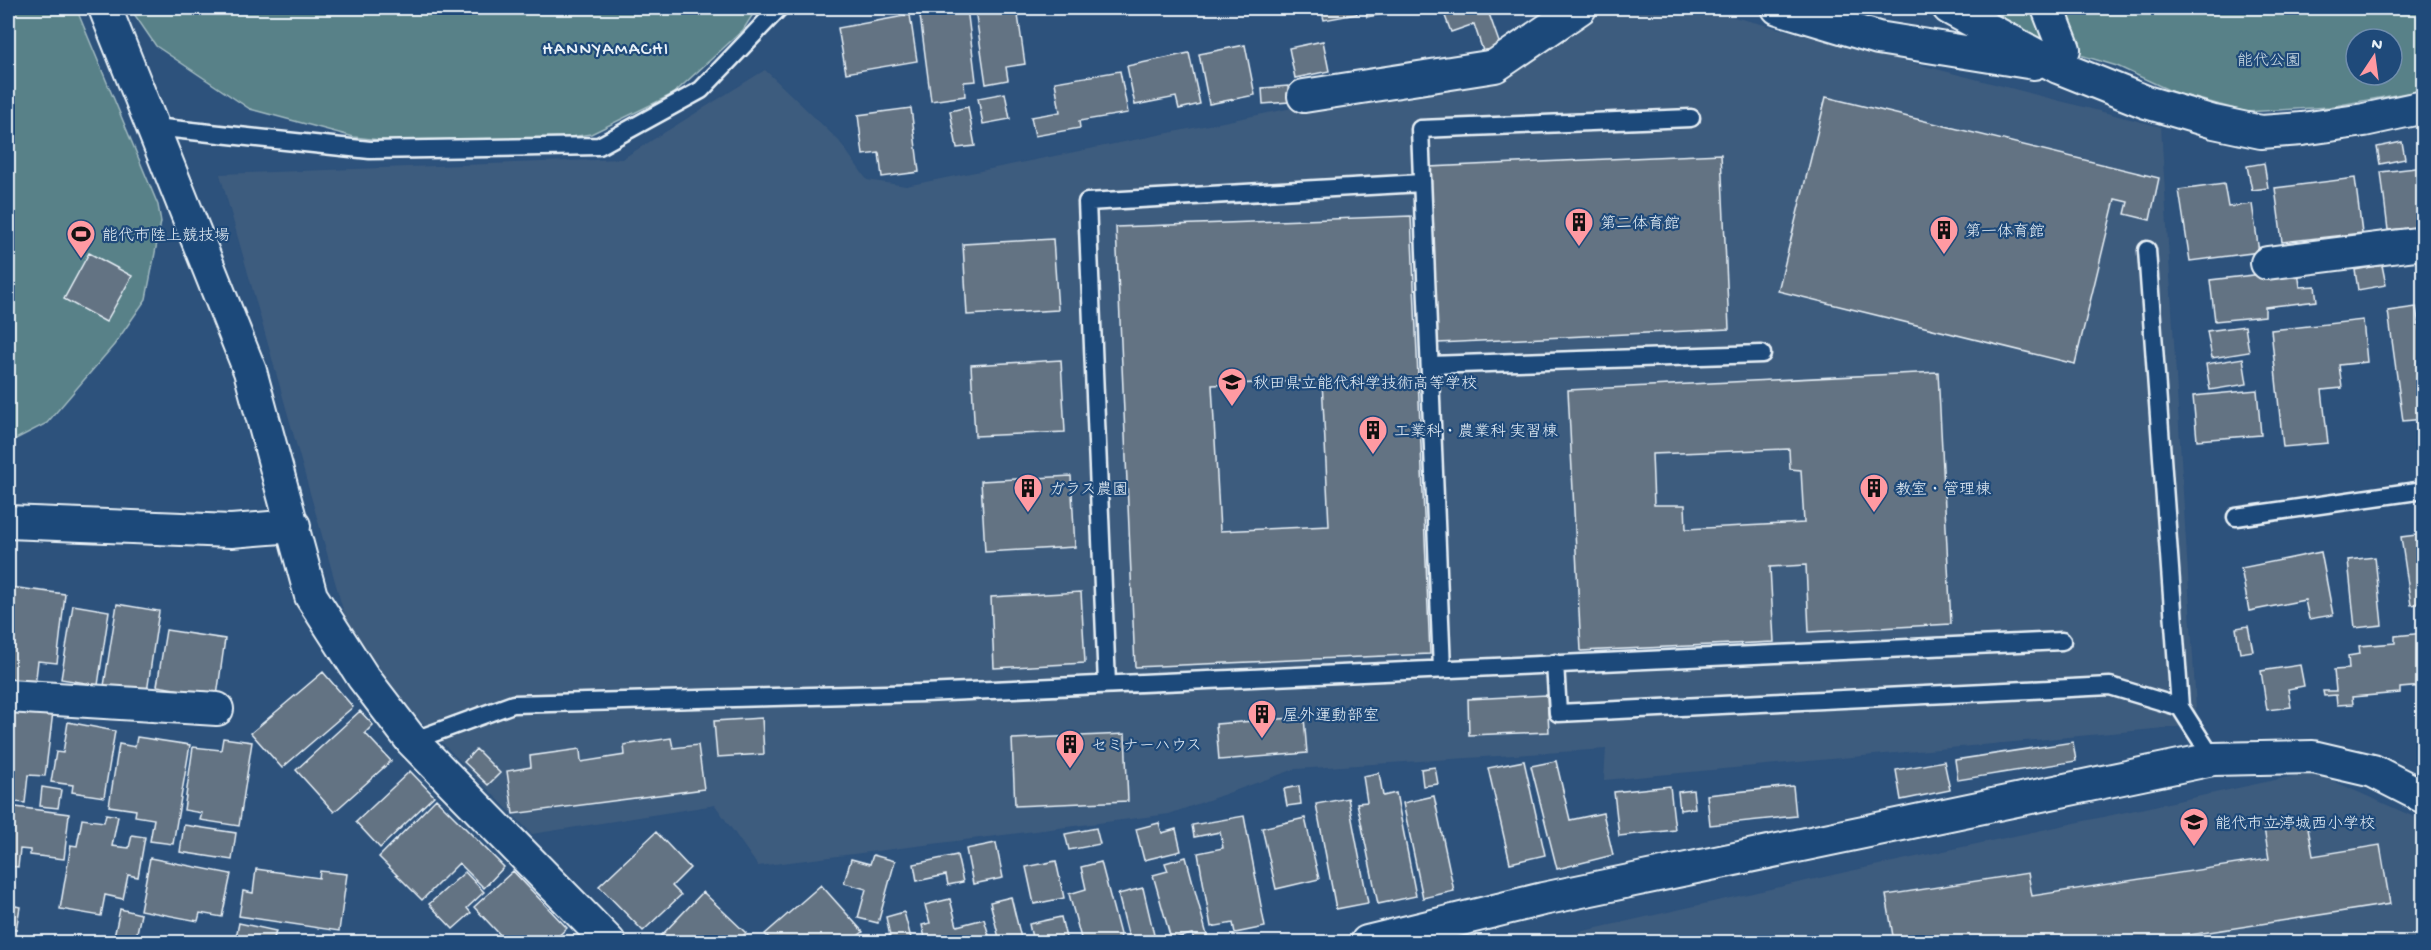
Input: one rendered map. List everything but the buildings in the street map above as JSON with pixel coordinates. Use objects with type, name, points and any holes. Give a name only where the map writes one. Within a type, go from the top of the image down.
[{"type":"street","points":[[105,8],[250,371],[294,526],[311,596],[363,678],[412,741],[609,942]]},
{"type":"street","points":[[1304,96],[1495,66],[1580,8]]},
{"type":"street","points":[[1778,8],[1878,38],[2058,67]]},
{"type":"street","points":[[1949,8],[2058,67],[2146,102],[2214,122],[2261,132],[2354,122],[2424,107]]},
{"type":"street","points":[[2048,8],[2064,49],[2058,67]]},
{"type":"street","points":[[2267,263],[2424,243]]},
{"type":"street","points":[[8,522],[231,531],[294,526]]},
{"type":"street","points":[[8,696],[217,708]]},
{"type":"street","points":[[1367,942],[1543,899],[2213,759],[2313,757],[2373,771],[2424,796]]},
{"type":"lane","points":[[154,127],[370,150],[599,146],[701,90],[779,8]]},
{"type":"lane","points":[[1442,669],[1420,129],[1691,118]]},
{"type":"lane","points":[[1107,684],[1087,202],[1422,183]]},
{"type":"lane","points":[[2147,250],[2180,707],[2213,759]]},
{"type":"lane","points":[[1430,365],[1762,354]]},
{"type":"lane","points":[[2236,517],[2424,490]]},
{"type":"lane","points":[[412,741],[513,704],[924,693],[2062,640]]},
{"type":"lane","points":[[1555,663],[1558,713],[2110,686],[2180,707]]},
{"type":"shaded area","name":"秋田県立能代科学技術高等学校","points":[[1603,8],[1699,8],[2161,127],[2197,725],[1604,780],[1606,749],[1295,769],[1169,814],[758,866],[715,805],[532,834],[414,714],[349,631],[220,174],[622,159],[765,70],[839,141],[867,180],[906,186],[1302,106],[1500,80]]},
{"type":"shaded area","name":"能代市立渟城西小学校","points":[[2313,772],[2423,821],[2423,942],[1535,942],[1846,872]]},
{"type":"green space","name":"能代市陸上競技場","points":[[8,8],[76,8],[158,205],[161,222],[146,299],[114,345],[47,423],[8,443]]},
{"type":"green space","points":[[130,8],[757,8],[743,30],[673,94],[591,134],[475,151],[354,137],[250,109],[156,46]]},
{"type":"green space","name":"能代公園","points":[[1977,8],[2423,8],[2423,90],[2329,107],[2246,112],[2173,92],[2117,66],[2030,40]]},
{"type":"place","name":"第二体育館","points":[[1579,248]]},
{"type":"place","name":"第一体育館","points":[[1944,256]]},
{"type":"place","name":"能代市陸上競技場","points":[[81,260]]},
{"type":"place","name":"秋田県立能代科学技術高等学校","points":[[1232,408]]},
{"type":"place","name":"工業科・農業科 実習棟","points":[[1373,456]]},
{"type":"place","name":"ガラス農園","points":[[1028,514]]},
{"type":"place","name":"教室・管理棟","points":[[1874,514]]},
{"type":"place","name":"屋外運動部室","points":[[1262,740]]},
{"type":"place","name":"セミナーハウス","points":[[1070,770]]},
{"type":"place","name":"能代市立渟城西小学校","points":[[2194,848]]},
{"type":"district","name":"HANNYAMACHI","points":[[606,48]]}]
